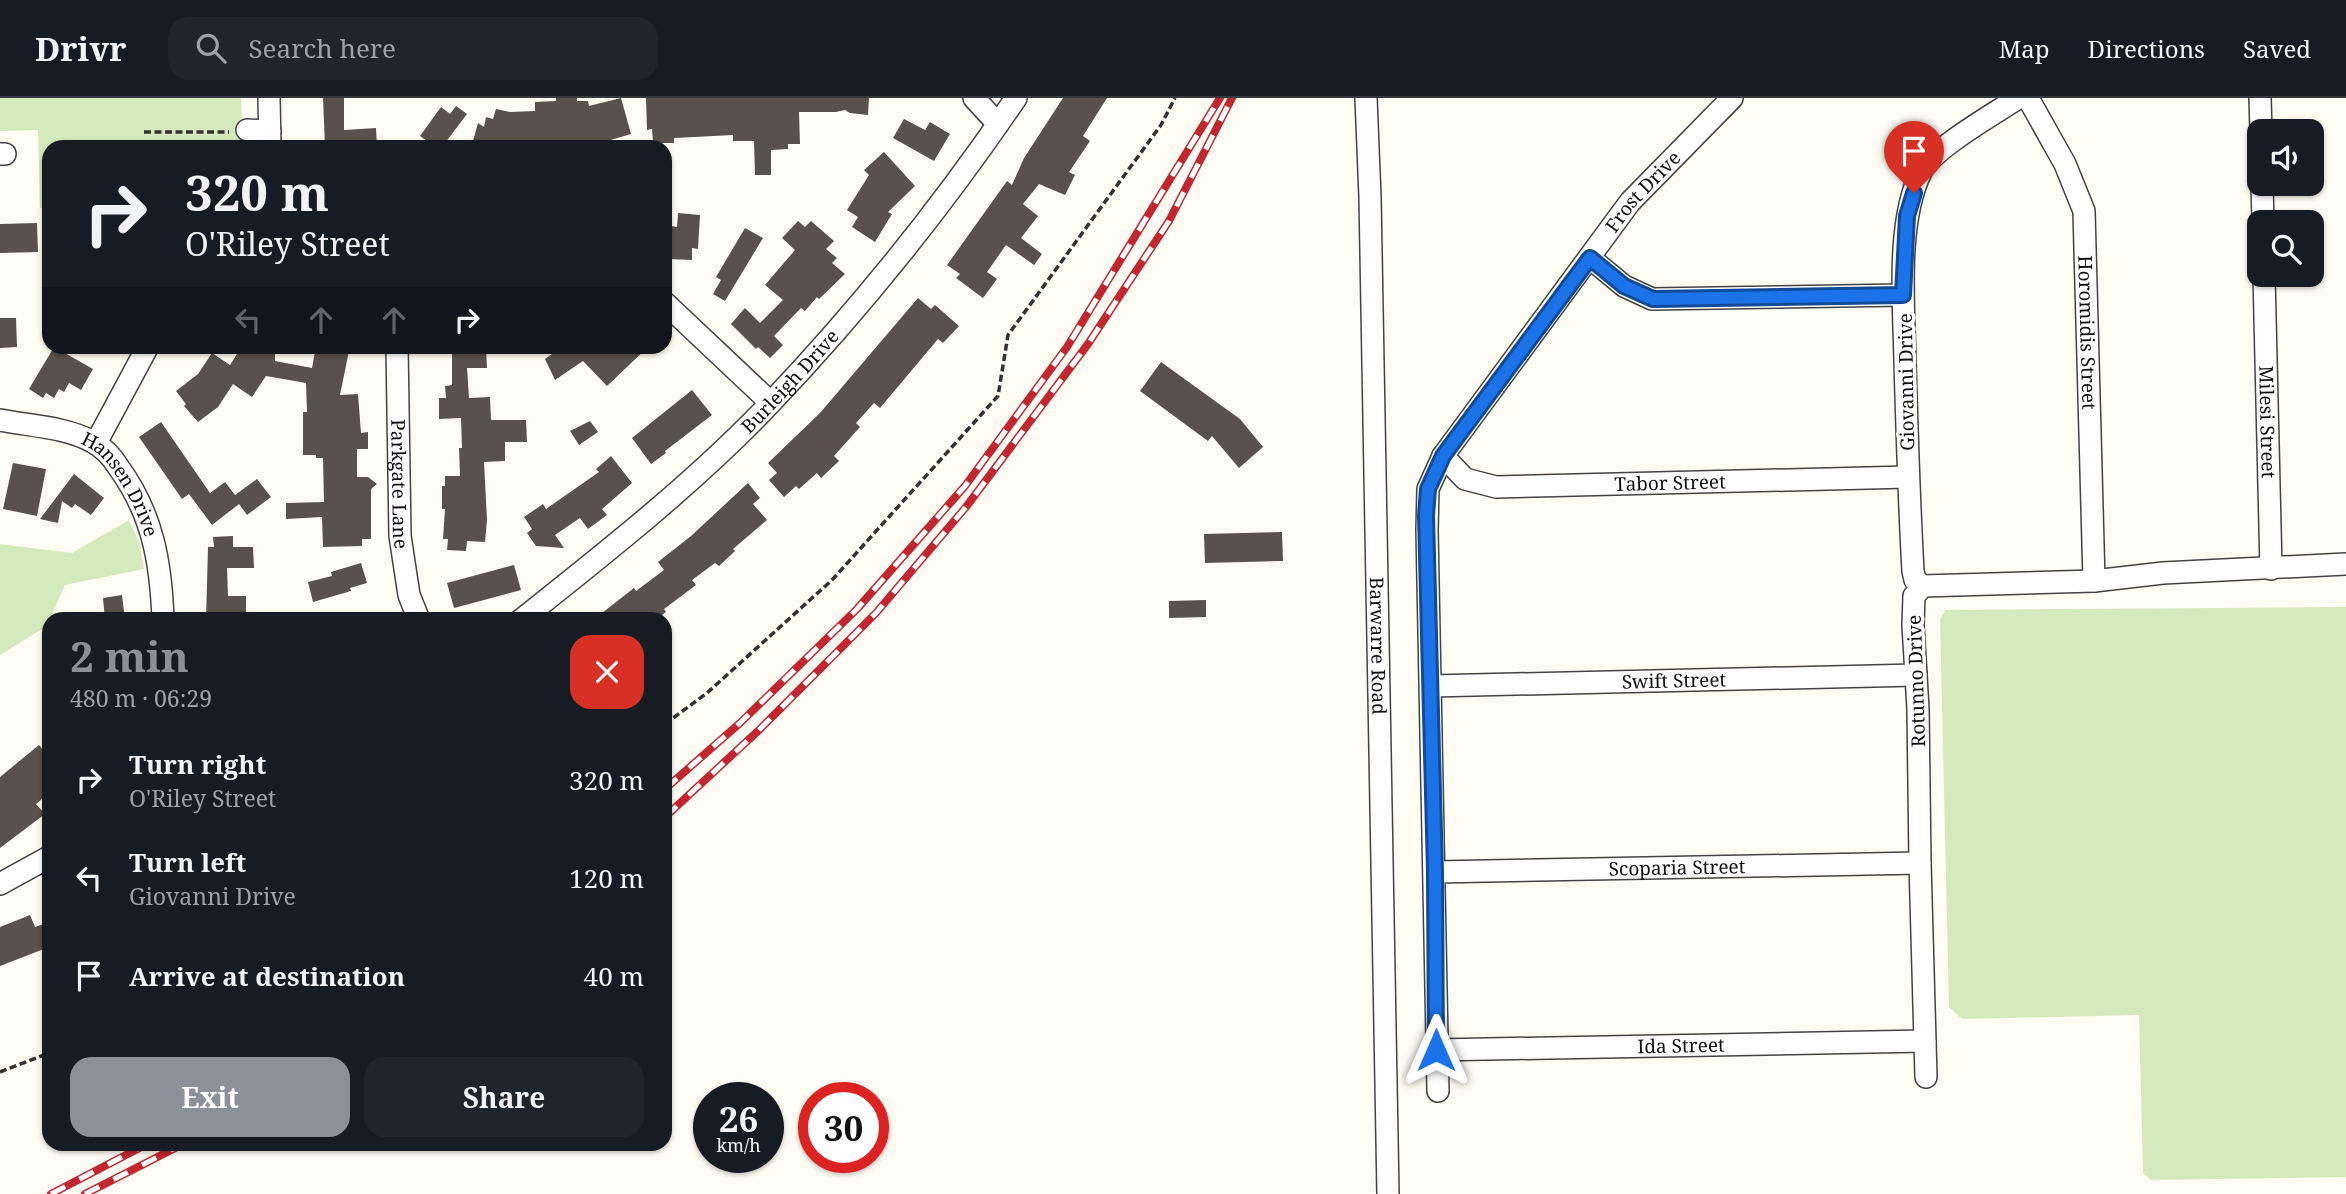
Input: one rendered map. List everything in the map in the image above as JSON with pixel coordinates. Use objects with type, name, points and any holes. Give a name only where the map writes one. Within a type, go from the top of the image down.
[{"type":"street","points":[[247,130],[270,139],[269,98]]},
{"type":"street","points":[[974,98],[998,124]]},
{"type":"street","name":"Burleigh Drive","points":[[530,612],[621,541],[771,402],[897,258],[1016,98]]},
{"type":"street","name":"Barwarre Road","points":[[1366,98],[1388,1194]]},
{"type":"street","name":"Frost Drive","points":[[1437,1091],[1428,489],[1443,456],[1630,202],[1732,98]]},
{"type":"street","name":"Giovanni Drive","points":[[1923,586],[1915,580],[1913,571],[1908,477],[1903,295],[1907,216],[1921,170],[1945,147],[2018,98]]},
{"type":"street","name":"Horomidis Street","points":[[2028,98],[2065,164],[2084,211],[2094,581]]},
{"type":"street","points":[[2260,98],[2261,119]]},
{"type":"street","points":[[1590,258],[1624,286],[1653,299],[1903,295]]},
{"type":"street","name":"Milesi Street","points":[[2264,287],[2271,569]]},
{"type":"street","points":[[672,310],[771,402]]},
{"type":"street","points":[[96,443],[145,354]]},
{"type":"street","name":"Parkgate Lane","points":[[397,354],[400,536],[408,595],[415,612]]},
{"type":"street","name":"Hansen Drive","points":[[0,420],[79,435],[96,443],[112,458],[145,511],[156,552],[163,612]]},
{"type":"street","name":"Tabor Street","points":[[1443,456],[1465,479],[1496,488],[1908,477]]},
{"type":"street","name":"Rotunno Drive","points":[[1926,1077],[1914,596],[1923,586],[2094,581],[2163,573],[2346,564]]},
{"type":"street","name":"Swift Street","points":[[1432,686],[1916,675]]},
{"type":"street","points":[[0,884],[42,861]]},
{"type":"street","name":"Scoparia Street","points":[[1435,872],[1920,863]]},
{"type":"street","name":"Ida Street","points":[[1436,1050],[1925,1041]]},
{"type":"path","points":[[672,719],[707,693],[832,580],[998,396],[1008,335],[1161,125],[1175,98]]},
{"type":"path","points":[[144,132],[247,130]]},
{"type":"path","points":[[0,1072],[42,1056]]},
{"type":"green space","points":[[0,98],[241,98],[243,140],[42,140],[42,208],[38,130],[0,131]]},
{"type":"green space","points":[[129,520],[139,542],[144,569],[65,585],[53,612],[42,612],[42,629],[0,655],[0,544],[72,553]]},
{"type":"green space","points":[[2346,607],[2346,1177],[2151,1180],[2143,1173],[2139,1015],[1962,1019],[1949,1007],[1940,619],[1946,610]]},
{"type":"building","points":[[323,98],[344,98],[344,130],[376,128],[377,140],[325,140]]},
{"type":"building","points":[[556,98],[577,98],[577,101],[588,101],[589,106],[621,98],[631,134],[611,140],[473,140],[478,123],[484,127],[486,117],[493,119],[496,109],[510,112],[535,111],[535,102],[556,101]]},
{"type":"building","points":[[646,98],[869,98],[868,115],[845,110],[799,112],[800,144],[788,144],[788,149],[771,150],[771,175],[755,175],[754,141],[733,141],[733,135],[674,138],[672,143],[672,140],[653,140],[652,129],[647,130]]},
{"type":"building","points":[[1063,98],[1107,98],[1083,136],[1090,141],[1069,172],[1075,175],[1065,195],[1039,184],[1023,204],[1038,216],[1021,238],[1042,254],[1034,265],[1006,245],[987,272],[997,279],[983,298],[956,278],[960,274],[947,265],[1007,181],[1012,185],[1024,158]]},
{"type":"building","points":[[456,106],[467,114],[447,140],[425,140],[420,136],[441,107],[450,114]]},
{"type":"building","points":[[904,119],[925,130],[930,122],[950,134],[934,161],[893,138]]},
{"type":"building","points":[[884,152],[915,186],[888,212],[892,214],[875,242],[852,227],[858,217],[847,210],[869,175],[864,170]]},
{"type":"building","points":[[678,213],[700,215],[698,249],[692,248],[692,260],[672,259],[672,226],[677,227]]},
{"type":"building","points":[[798,221],[805,227],[811,221],[834,241],[826,249],[837,258],[832,263],[845,274],[819,299],[817,297],[805,311],[801,308],[774,336],[783,345],[770,358],[758,347],[756,349],[731,324],[745,308],[760,323],[783,300],[765,285],[795,250],[782,238]]},
{"type":"building","points":[[37,223],[38,252],[0,253],[0,224]]},
{"type":"building","points":[[745,228],[763,238],[725,301],[713,294],[721,280],[716,277]]},
{"type":"building","points":[[918,298],[931,309],[935,305],[959,326],[943,343],[938,339],[880,408],[874,403],[856,423],[860,427],[834,456],[839,461],[821,478],[817,473],[799,489],[796,486],[784,497],[769,480],[777,473],[768,463],[820,413]]},
{"type":"building","points":[[0,318],[16,318],[17,347],[0,348]]},
{"type":"building","points":[[50,354],[66,354],[93,369],[81,390],[69,383],[64,392],[59,389],[54,398],[46,393],[43,398],[29,389]]},
{"type":"building","points":[[211,354],[230,365],[237,354],[275,354],[275,361],[312,368],[315,354],[348,354],[340,395],[358,394],[361,433],[368,432],[368,449],[357,449],[357,477],[368,477],[377,484],[371,489],[371,539],[362,539],[362,546],[323,547],[322,517],[286,519],[286,503],[324,502],[323,458],[303,455],[303,412],[307,412],[306,383],[266,376],[252,397],[233,384],[218,407],[198,422],[184,406],[186,404],[176,391],[198,374]]},
{"type":"building","points":[[452,354],[486,354],[487,368],[467,368],[469,398],[490,397],[491,420],[526,420],[527,442],[505,442],[505,461],[484,462],[487,520],[485,542],[467,541],[466,551],[447,550],[448,539],[443,539],[445,509],[442,509],[442,486],[445,486],[445,476],[460,476],[459,448],[462,448],[461,418],[439,419],[439,398],[446,398],[445,386],[452,385]]},
{"type":"building","points":[[552,354],[641,354],[607,386],[583,361],[555,380],[545,359]]},
{"type":"building","points":[[1161,362],[1240,419],[1263,447],[1239,468],[1212,436],[1208,441],[1140,391]]},
{"type":"building","points":[[692,390],[712,415],[651,464],[632,438]]},
{"type":"building","points":[[590,421],[598,432],[579,445],[570,431]]},
{"type":"building","points":[[161,422],[210,493],[225,482],[235,495],[257,479],[271,497],[247,515],[239,504],[212,525],[189,494],[182,499],[139,437]]},
{"type":"building","points":[[611,456],[632,483],[602,509],[607,515],[588,529],[580,518],[555,535],[564,548],[536,546],[527,533],[532,529],[524,517],[543,504],[546,509],[599,472],[596,469]]},
{"type":"building","points":[[13,463],[46,469],[37,516],[3,509]]},
{"type":"building","points":[[74,474],[104,498],[91,515],[75,504],[72,508],[62,501],[58,523],[40,519]]},
{"type":"building","points":[[748,483],[760,498],[753,504],[767,520],[733,549],[735,551],[719,566],[715,563],[692,580],[696,585],[664,609],[666,612],[603,612],[634,588],[636,591],[664,570],[658,562],[691,536]]},
{"type":"building","points":[[1282,532],[1283,561],[1205,563],[1204,534]]},
{"type":"building","points":[[233,536],[233,547],[253,547],[254,568],[227,568],[228,596],[246,596],[246,612],[206,612],[208,547],[214,547],[213,537]]},
{"type":"building","points":[[361,563],[367,583],[350,588],[351,591],[313,602],[308,582],[332,576],[331,572]]},
{"type":"building","points":[[514,565],[521,590],[454,608],[447,583]]},
{"type":"building","points":[[122,595],[124,612],[104,612],[103,598]]},
{"type":"building","points":[[1206,600],[1206,617],[1169,618],[1169,601]]},
{"type":"building","points":[[39,745],[42,749],[42,799],[36,804],[42,811],[42,816],[0,848],[0,777]]},
{"type":"building","points":[[30,915],[35,927],[42,925],[42,950],[0,966],[0,927]]},
{"type":"railway","points":[[672,783],[740,723],[857,609],[965,486],[1067,347],[1220,98]]},
{"type":"railway","points":[[672,811],[758,731],[876,613],[966,507],[1088,344],[1169,221],[1232,98]]},
{"type":"railway","points":[[51,1194],[134,1151]]},
{"type":"railway","points":[[85,1194],[169,1151]]},
{"type":"route","points":[[1436,1050],[1432,686],[1426,516],[1428,489],[1443,456],[1590,258],[1624,286],[1653,299],[1903,295],[1907,216],[1914,193]]}]
